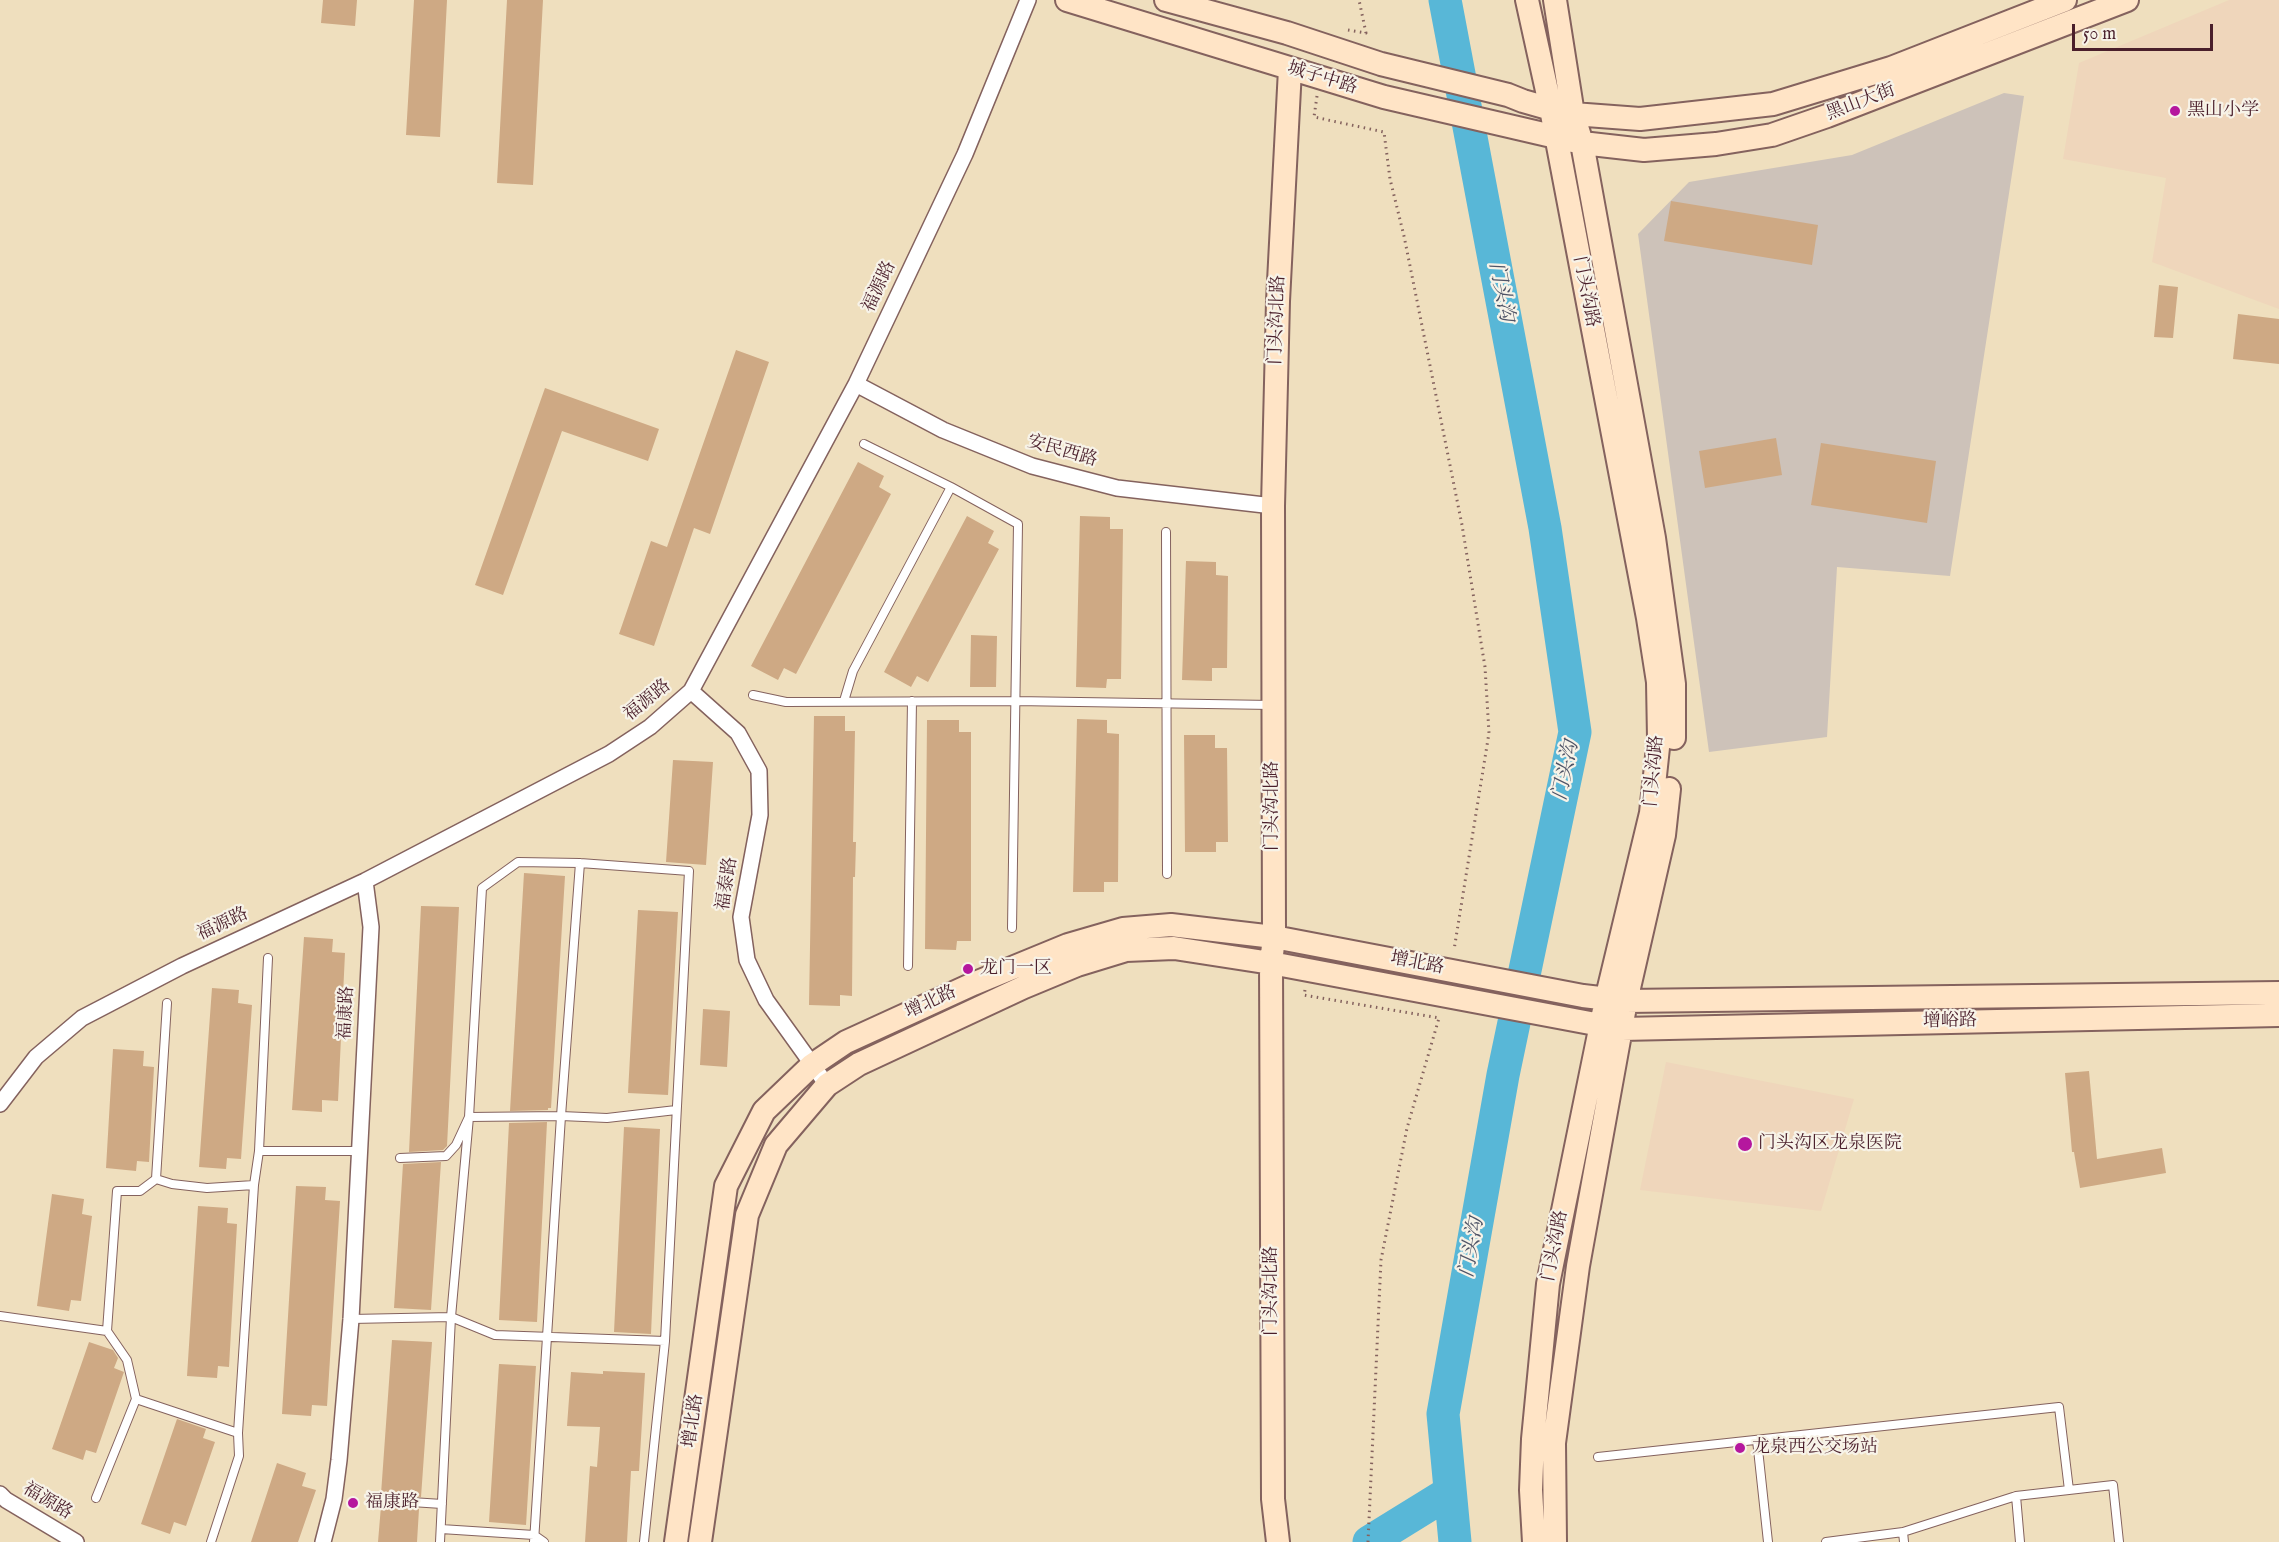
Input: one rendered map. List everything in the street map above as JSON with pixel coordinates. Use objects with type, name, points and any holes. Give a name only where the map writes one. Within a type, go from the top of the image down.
[{"type":"street","name":"福源路","points":[[0,1104],[36,1057],[82,1018],[182,966],[365,881],[609,754],[650,727],[691,691],[856,384],[965,154],[1028,0]]},
{"type":"street","name":"城子中路","points":[[1067,0],[1384,98],[1582,143]]},
{"type":"street","name":"城子中路","points":[[1166,0],[1287,33],[1381,64],[1508,95]]},
{"type":"street","name":"门头沟路","points":[[1527,0],[1551,109],[1648,618],[1658,682],[1659,738],[1651,813],[1611,1028],[1563,1367],[1554,1443],[1555,1542]]},
{"type":"street","name":"门头沟路","points":[[1555,0],[1573,114],[1582,143],[1653,538],[1674,684],[1674,745],[1664,835],[1616,1001]]},
{"type":"street","name":"黑山大街","points":[[1508,95],[1573,114],[1640,119],[1773,104],[1891,68],[2065,0]]},
{"type":"street","name":"黑山大街","points":[[1582,143],[1644,150],[1716,144],[1772,135],[2127,0]]},
{"type":"street","name":"门头沟北路","points":[[1278,1542],[1273,1499],[1271,963],[1274,937],[1273,506],[1278,301],[1290,69]]},
{"type":"street","name":"安民西路","points":[[856,384],[943,430],[1032,466],[1117,488],[1273,506]]},
{"type":"street","name":"福泰路","points":[[691,691],[738,733],[759,771],[760,815],[741,917],[747,960],[766,1000],[827,1085]]},
{"type":"street","name":"福康路","points":[[323,1542],[334,1499],[339,1460],[351,1319],[371,927],[365,881]]},
{"type":"street","name":"增北路","points":[[676,1542],[726,1186],[764,1111],[812,1065],[846,1042],[973,984],[1068,945],[1123,929],[1172,925],[1454,961],[1569,993],[1616,1001]]},
{"type":"street","name":"增北路","points":[[700,1542],[747,1215],[776,1145],[827,1085],[859,1064],[1024,987],[1077,965],[1126,950],[1174,948],[1271,963],[1611,1028]]},
{"type":"street","name":"增峪路","points":[[1616,1001],[2279,993]]},
{"type":"street","name":"增峪路","points":[[1611,1028],[2279,1015]]},
{"type":"street","name":"门头沟路","points":[[1534,1542],[1531,1490],[1533,1439],[1548,1284],[1611,1028]]},
{"type":"street","name":"福源路","points":[[2,1499],[76,1542]]},
{"type":"lane","points":[[864,444],[951,487],[1018,524],[1012,928]]},
{"type":"lane","points":[[844,701],[853,671],[951,487]]},
{"type":"lane","points":[[1166,532],[1167,874]]},
{"type":"lane","points":[[753,695],[786,702],[1015,701],[1273,705]]},
{"type":"lane","points":[[908,966],[912,701]]},
{"type":"lane","points":[[440,1542],[451,1317],[469,1118],[482,888],[518,862],[580,863],[689,871],[665,1341],[644,1542]]},
{"type":"lane","points":[[534,1538],[580,863]]},
{"type":"lane","points":[[211,1542],[239,1456],[238,1433],[254,1185],[259,1151],[268,958]]},
{"type":"lane","points":[[96,1498],[136,1399],[127,1360],[107,1331],[117,1191],[140,1191],[156,1179],[167,1003]]},
{"type":"lane","points":[[469,1118],[561,1116],[607,1118],[676,1110]]},
{"type":"lane","points":[[400,1158],[446,1156],[456,1146],[469,1118]]},
{"type":"lane","points":[[259,1151],[358,1151]]},
{"type":"lane","points":[[156,1179],[172,1184],[207,1188],[254,1185]]},
{"type":"lane","points":[[0,1316],[107,1331]]},
{"type":"lane","points":[[351,1319],[451,1317],[495,1335],[665,1341]]},
{"type":"lane","points":[[136,1399],[238,1433]]},
{"type":"lane","points":[[1598,1457],[2059,1407],[2068,1490]]},
{"type":"lane","points":[[1757,1440],[1768,1542]]},
{"type":"lane","points":[[1826,1542],[1903,1532],[2016,1496],[2113,1485],[2119,1542]]},
{"type":"lane","points":[[2016,1496],[2020,1542]]},
{"type":"lane","points":[[381,1500],[442,1504]]},
{"type":"lane","points":[[441,1529],[534,1538],[544,1542]]},
{"type":"lane","points":[[1903,1532],[1904,1542]]},
{"type":"path","points":[[1346,30],[1366,33],[1359,0]]},
{"type":"path","points":[[1319,78],[1314,117],[1384,132],[1390,179],[1404,236],[1462,525],[1485,667],[1489,733],[1454,961]]},
{"type":"path","points":[[1308,970],[1304,995],[1439,1018],[1407,1128],[1381,1260],[1368,1542]]},
{"type":"shaded area","name":"黑山小学","points":[[2229,0],[2279,0],[2279,309],[2152,262],[2166,178],[2063,159],[2079,63]]},
{"type":"shaded area","points":[[2004,93],[2024,96],[1950,576],[1837,567],[1827,737],[1709,752],[1638,234],[1689,182],[1852,155]]},
{"type":"shaded area","name":"门头沟区龙泉医院","points":[[1666,1062],[1854,1099],[1821,1211],[1640,1190]]},
{"type":"building","points":[[323,0],[357,0],[355,26],[321,23]]},
{"type":"building","points":[[414,0],[447,0],[440,137],[406,135]]},
{"type":"building","points":[[507,0],[543,0],[533,185],[497,183]]},
{"type":"building","points":[[1671,201],[1818,225],[1812,265],[1664,241]]},
{"type":"building","points":[[2159,285],[2178,287],[2173,338],[2154,337]]},
{"type":"building","points":[[2238,314],[2279,319],[2279,364],[2233,359]]},
{"type":"building","points":[[736,350],[769,362],[710,534],[694,528],[654,646],[619,634],[651,541],[667,547]]},
{"type":"building","points":[[545,388],[659,429],[648,461],[562,431],[503,595],[475,585]]},
{"type":"building","points":[[1776,438],[1782,475],[1705,488],[1699,451]]},
{"type":"building","points":[[1821,443],[1936,461],[1927,523],[1811,505]]},
{"type":"building","points":[[858,462],[884,476],[879,487],[891,494],[796,674],[784,668],[778,680],[751,666]]},
{"type":"building","points":[[967,516],[994,531],[988,543],[999,549],[928,682],[917,676],[911,687],[884,672]]},
{"type":"building","points":[[1080,516],[1110,517],[1110,529],[1123,529],[1121,679],[1107,679],[1106,688],[1076,687]]},
{"type":"building","points":[[1186,561],[1216,562],[1216,575],[1228,576],[1227,668],[1212,668],[1212,681],[1182,680]]},
{"type":"building","points":[[971,635],[997,636],[996,687],[970,687]]},
{"type":"building","points":[[814,716],[845,716],[845,731],[855,731],[853,842],[856,842],[855,877],[853,877],[852,996],[840,995],[840,1006],[809,1005]]},
{"type":"building","points":[[1077,719],[1107,720],[1107,733],[1119,734],[1118,882],[1104,882],[1104,892],[1073,892]]},
{"type":"building","points":[[927,720],[959,720],[959,732],[971,732],[971,941],[957,941],[956,950],[925,949]]},
{"type":"building","points":[[1184,735],[1215,735],[1215,748],[1227,748],[1228,842],[1216,842],[1216,852],[1185,852]]},
{"type":"building","points":[[673,760],[713,762],[706,865],[666,862]]},
{"type":"building","points":[[524,873],[565,876],[551,1108],[510,1111]]},
{"type":"building","points":[[421,906],[459,907],[447,1146],[443,1150],[409,1152]]},
{"type":"building","points":[[638,910],[678,912],[668,1095],[628,1093]]},
{"type":"building","points":[[304,937],[333,939],[332,952],[345,953],[338,1101],[322,1100],[322,1112],[292,1110]]},
{"type":"building","points":[[212,988],[239,990],[238,1003],[252,1005],[241,1159],[227,1158],[226,1169],[199,1167]]},
{"type":"building","points":[[703,1009],[730,1011],[727,1067],[700,1065]]},
{"type":"building","points":[[113,1049],[144,1051],[143,1066],[154,1067],[149,1162],[137,1161],[136,1171],[106,1168]]},
{"type":"building","points":[[2089,1071],[2097,1159],[2162,1148],[2166,1173],[2080,1188],[2074,1152],[2072,1152],[2065,1073]]},
{"type":"building","points":[[547,1122],[537,1322],[499,1320],[509,1123]]},
{"type":"building","points":[[624,1127],[660,1129],[651,1334],[614,1332]]},
{"type":"building","points":[[441,1162],[431,1310],[394,1308],[403,1164]]},
{"type":"building","points":[[296,1186],[326,1187],[325,1200],[340,1201],[327,1406],[312,1405],[311,1416],[282,1414]]},
{"type":"building","points":[[52,1194],[84,1199],[82,1214],[92,1216],[81,1301],[71,1300],[69,1311],[37,1306]]},
{"type":"building","points":[[198,1206],[228,1208],[227,1223],[237,1224],[229,1367],[218,1366],[217,1378],[187,1376]]},
{"type":"building","points":[[392,1340],[432,1342],[421,1497],[381,1494]]},
{"type":"building","points":[[89,1342],[113,1350],[118,1358],[114,1368],[124,1372],[96,1453],[86,1450],[83,1460],[52,1449]]},
{"type":"building","points":[[499,1364],[536,1366],[526,1525],[489,1522]]},
{"type":"building","points":[[603,1371],[645,1373],[639,1471],[631,1471],[627,1542],[585,1542],[590,1466],[597,1467],[600,1427],[567,1426],[571,1372],[603,1374]]},
{"type":"building","points":[[177,1419],[206,1429],[203,1438],[215,1442],[186,1526],[174,1522],[170,1534],[141,1524]]},
{"type":"building","points":[[277,1463],[306,1473],[302,1486],[316,1490],[298,1542],[251,1542]]},
{"type":"building","points":[[381,1506],[419,1509],[417,1542],[378,1542]]},
{"type":"waterway","name":"门头沟","points":[[1445,0],[1545,528],[1575,732],[1503,1075],[1443,1414],[1455,1542]]},
{"type":"waterway","points":[[1369,1542],[1450,1492]]},
{"type":"place","name":"黑山小学","points":[[2175,111]]},
{"type":"place","name":"龙门一区","points":[[968,969]]},
{"type":"place","name":"门头沟区龙泉医院","points":[[1745,1144]]},
{"type":"place","name":"龙泉西公交场站","points":[[1740,1448]]},
{"type":"place","name":"福康路","points":[[353,1503]]}]
